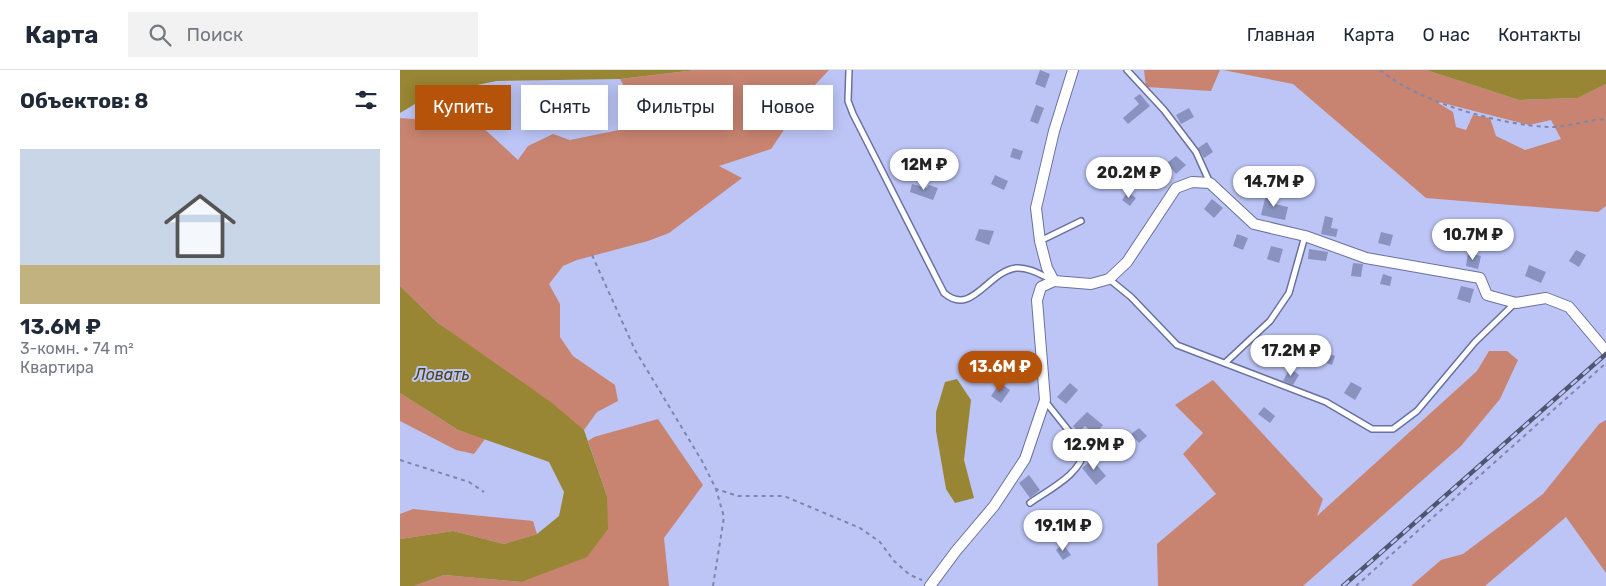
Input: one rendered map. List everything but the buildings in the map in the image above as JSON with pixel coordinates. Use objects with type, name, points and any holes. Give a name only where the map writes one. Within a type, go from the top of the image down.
[{"type":"street","points":[[1054,281],[1047,268],[1040,241],[1036,208],[1054,131],[1073,70]]},
{"type":"street","points":[[931,585],[956,551],[994,506],[1025,460],[1045,400],[1037,300],[1041,287],[1054,281],[1091,284],[1108,279],[1127,262],[1176,188],[1192,182],[1210,183],[1254,224],[1305,236],[1366,258],[1480,278],[1487,295],[1516,303],[1546,298],[1569,307],[1606,351]]},
{"type":"lane","points":[[849,70],[848,101],[853,114],[944,292],[950,298],[964,301],[972,298],[999,274],[1016,268],[1032,270],[1054,281]]},
{"type":"lane","points":[[1127,70],[1164,110],[1196,152],[1210,183]]},
{"type":"lane","points":[[1040,241],[1081,221]]},
{"type":"lane","points":[[1225,363],[1270,321],[1289,293],[1305,236]]},
{"type":"lane","points":[[1108,279],[1131,296],[1177,345],[1297,393],[1326,402],[1372,429],[1392,429],[1417,411],[1475,342],[1516,303]]},
{"type":"lane","points":[[1030,503],[1076,470],[1083,461],[1084,450],[1045,400]]},
{"type":"path","points":[[1380,70],[1422,97],[1464,111],[1550,127],[1606,119]]},
{"type":"path","points":[[592,255],[635,350],[702,461],[716,489],[724,517],[712,586]]},
{"type":"path","points":[[1356,586],[1606,363]]},
{"type":"path","points":[[400,460],[469,482],[484,492]]},
{"type":"path","points":[[716,489],[738,496],[784,496],[852,524],[880,542],[894,560],[910,575],[931,585]]},
{"type":"shaded area","points":[[696,70],[829,70],[815,85],[743,85],[743,130],[784,130],[771,149],[719,166],[742,178],[669,233],[648,241],[577,260],[563,266],[549,284],[560,304],[560,337],[573,356],[615,385],[618,401],[597,412],[584,430],[438,323],[400,286],[400,118],[415,119],[415,130],[486,130],[518,160],[528,146],[553,134],[570,140],[619,130],[733,130],[733,85],[624,85],[620,79]]},
{"type":"shaded area","points":[[1144,70],[1220,70],[1211,91],[1146,87]]},
{"type":"shaded area","points":[[1223,70],[1426,70],[1519,100],[1578,98],[1606,84],[1606,206],[1598,212],[1426,198],[1293,84]],"holes":[[[1435,101],[1529,125],[1551,120],[1561,139],[1525,150],[1496,136],[1490,118],[1473,115],[1466,130],[1456,127],[1453,112]]]},
{"type":"shaded area","points":[[1489,351],[1507,351],[1518,360],[1500,399],[1461,446],[1303,586],[1158,586],[1157,544],[1216,494],[1183,454],[1203,433],[1175,405],[1213,380],[1323,499],[1317,516],[1477,371]]},
{"type":"shaded area","points":[[400,393],[458,430],[485,439],[474,454],[456,450],[400,421]]},
{"type":"shaded area","points":[[658,419],[703,485],[664,538],[669,586],[414,586],[444,575],[521,582],[607,496],[588,441],[594,437]]},
{"type":"shaded area","points":[[1606,420],[1606,573],[1566,517],[1485,586],[1411,586],[1441,560],[1463,554],[1543,494],[1599,424]]},
{"type":"shaded area","points":[[413,509],[533,521],[537,534],[504,544],[453,531],[400,539],[400,514]]},
{"type":"water","points":[[400,70],[696,70],[620,79],[496,81],[477,85],[415,85],[415,104],[400,113]]},
{"type":"water","points":[[1426,70],[1606,70],[1606,84],[1578,98],[1519,100]]},
{"type":"water","name":"Ловать","points":[[400,286],[438,323],[552,403],[584,430],[607,496],[608,529],[587,557],[521,582],[444,575],[414,586],[400,586],[400,539],[453,531],[504,544],[537,534],[559,516],[564,492],[549,462],[458,430],[400,393]]},
{"type":"water","points":[[957,379],[971,400],[964,460],[974,498],[955,503],[946,489],[936,431],[936,412],[945,382]]},
{"type":"railway","points":[[1343,586],[1606,354]]}]
